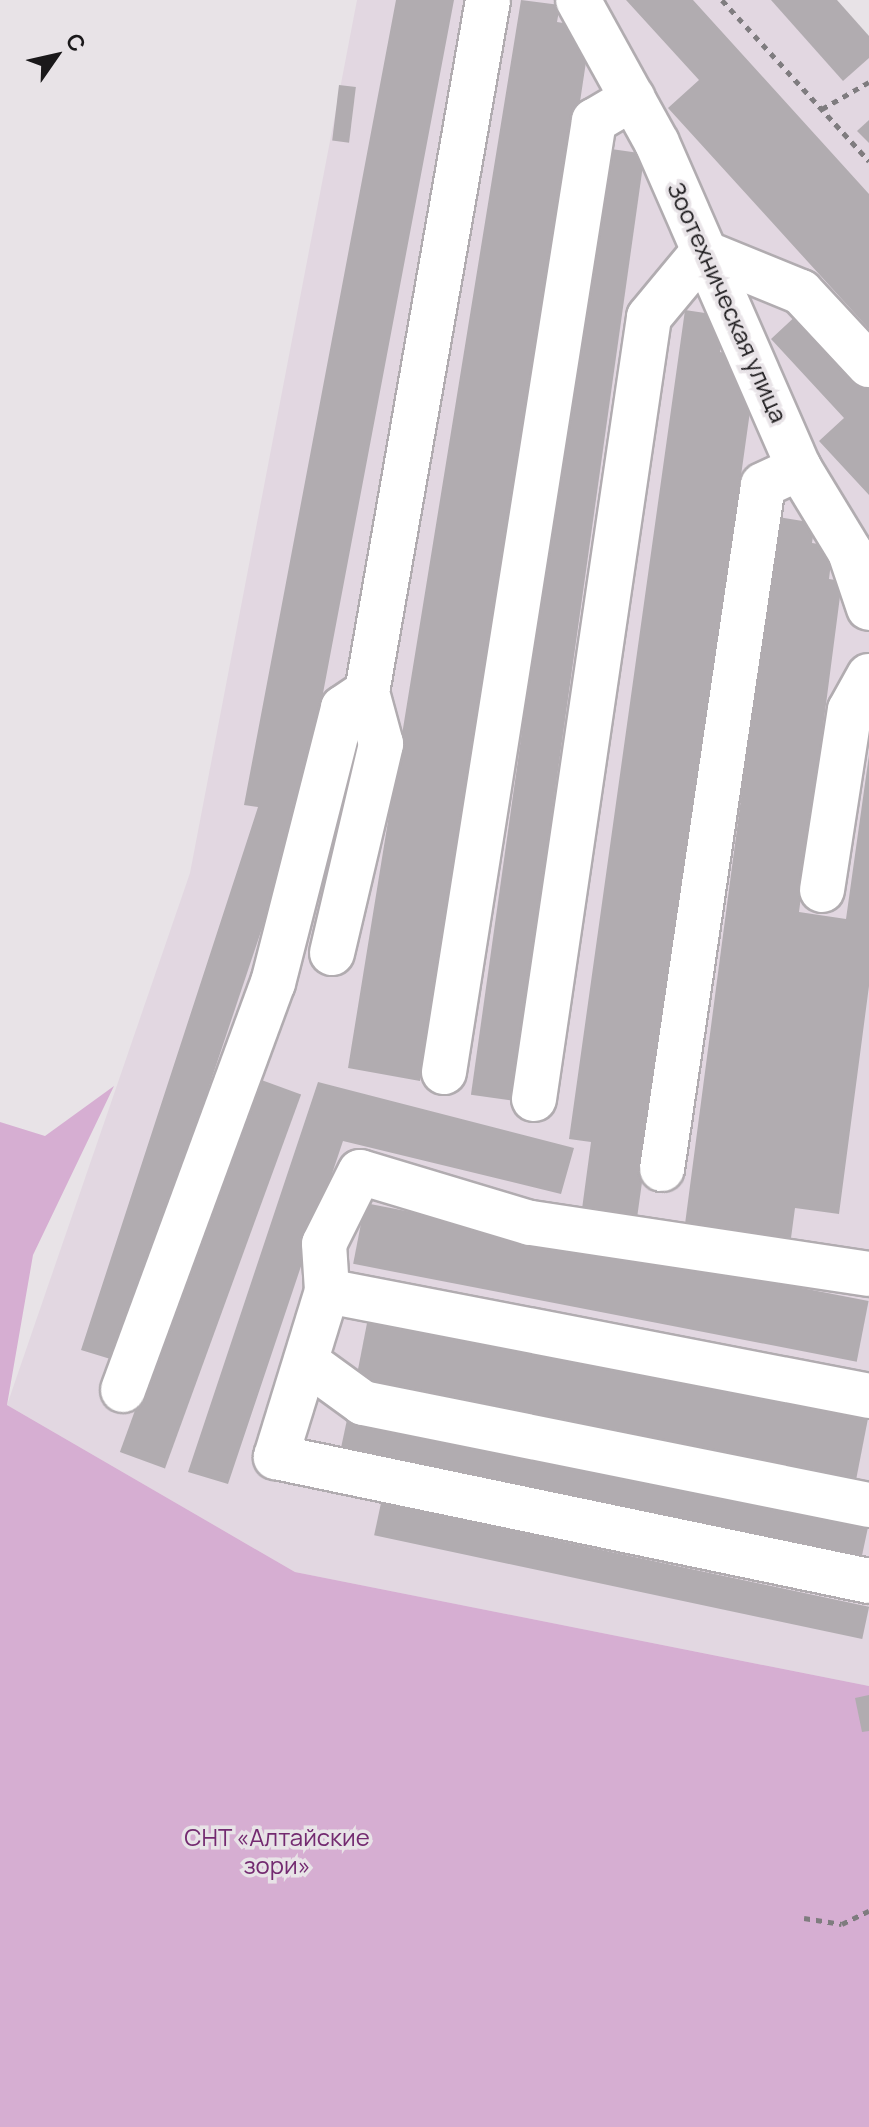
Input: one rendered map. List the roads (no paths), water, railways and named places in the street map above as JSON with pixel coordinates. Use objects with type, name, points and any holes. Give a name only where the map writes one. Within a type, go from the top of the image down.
[{"type":"street","points":[[332,953],[381,744],[367,692],[488,0]]},
{"type":"street","name":"Зоотехническая улица","points":[[578,0],[633,98],[703,252],[756,357],[799,468],[850,552],[869,608]]},
{"type":"street","points":[[444,1072],[594,121],[633,98]]},
{"type":"street","points":[[534,1099],[649,317],[703,252],[801,292],[869,365]]},
{"type":"street","points":[[662,1169],[763,485],[799,468]]},
{"type":"street","points":[[822,890],[850,710],[869,676]]},
{"type":"street","points":[[123,1390],[273,983],[343,708],[367,692]]},
{"type":"street","points":[[869,1274],[530,1223],[360,1172],[324,1244],[327,1291],[308,1363],[276,1457],[869,1581]]},
{"type":"street","points":[[327,1291],[869,1396]]},
{"type":"street","points":[[308,1363],[363,1403],[869,1505]]},
{"type":"park label","name":"СНТ «Алтайские зори»","points":[[277,1851]]}]
